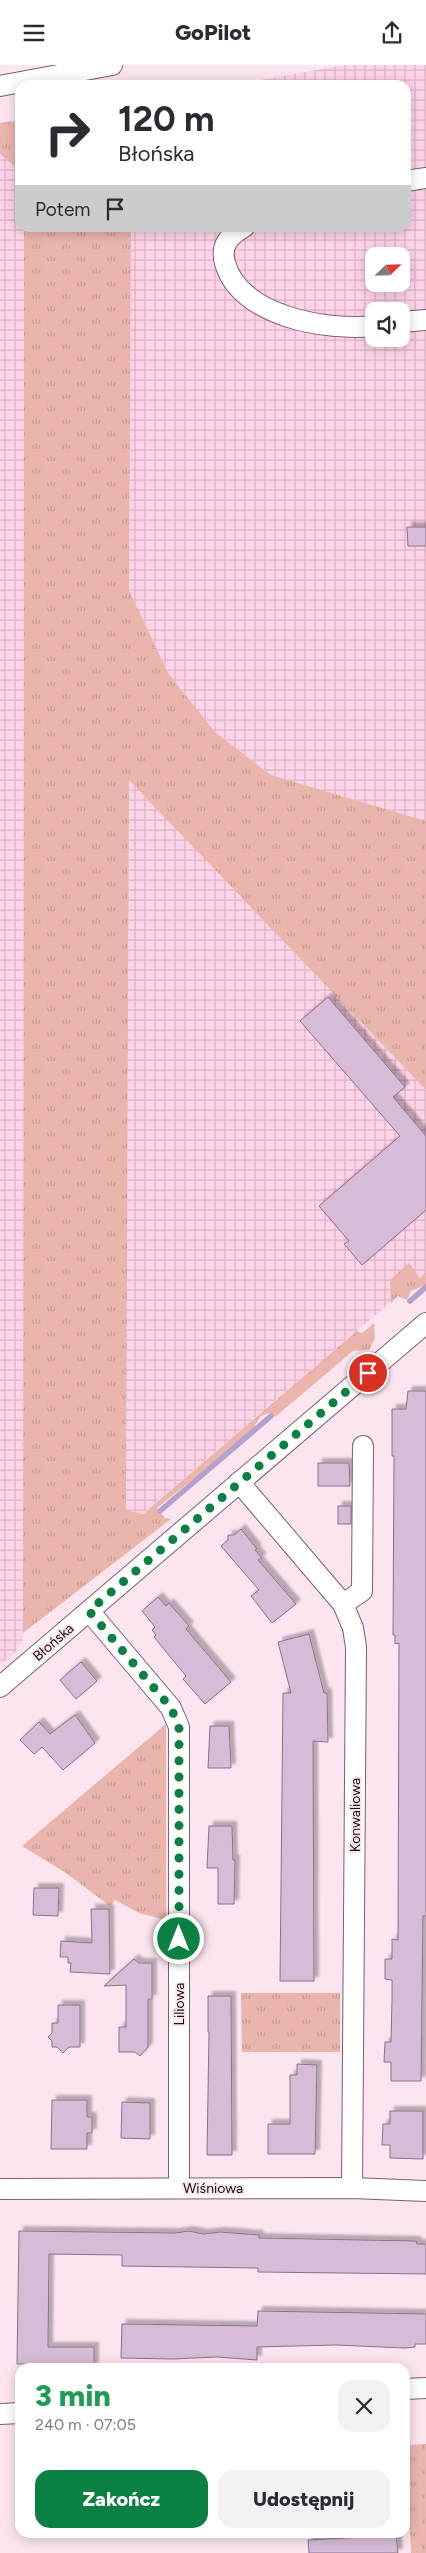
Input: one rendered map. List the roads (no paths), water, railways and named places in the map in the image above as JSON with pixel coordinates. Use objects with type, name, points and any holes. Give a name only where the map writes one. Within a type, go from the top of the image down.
[{"type":"street","points":[[32,80],[112,65]]},
{"type":"street","points":[[0,86],[15,83]]},
{"type":"street","points":[[411,180],[426,178]]},
{"type":"street","points":[[236,232],[225,244],[222,254],[227,269],[238,287],[252,299],[271,310],[295,319],[332,326],[365,325]]},
{"type":"street","points":[[410,322],[426,320]]},
{"type":"street","name":"Błońska","points":[[0,1687],[426,1323]]},
{"type":"street","points":[[343,1604],[362,1591],[363,1446]]},
{"type":"street","name":"Konwaliowa","points":[[239,1482],[343,1604],[353,1628],[356,1647],[352,2188]]},
{"type":"street","name":"Liliowa","points":[[89,1611],[171,1708],[179,1727],[179,2188]]},
{"type":"street","name":"Wiśniowa","points":[[0,2189],[352,2188],[426,2191]]},
{"type":"street","points":[[410,2389],[426,2388]]},
{"type":"street","points":[[0,2414],[15,2413]]},
{"type":"waterway","points":[[410,1301],[426,1287]]},
{"type":"waterway","points":[[160,1511],[271,1416]]}]
